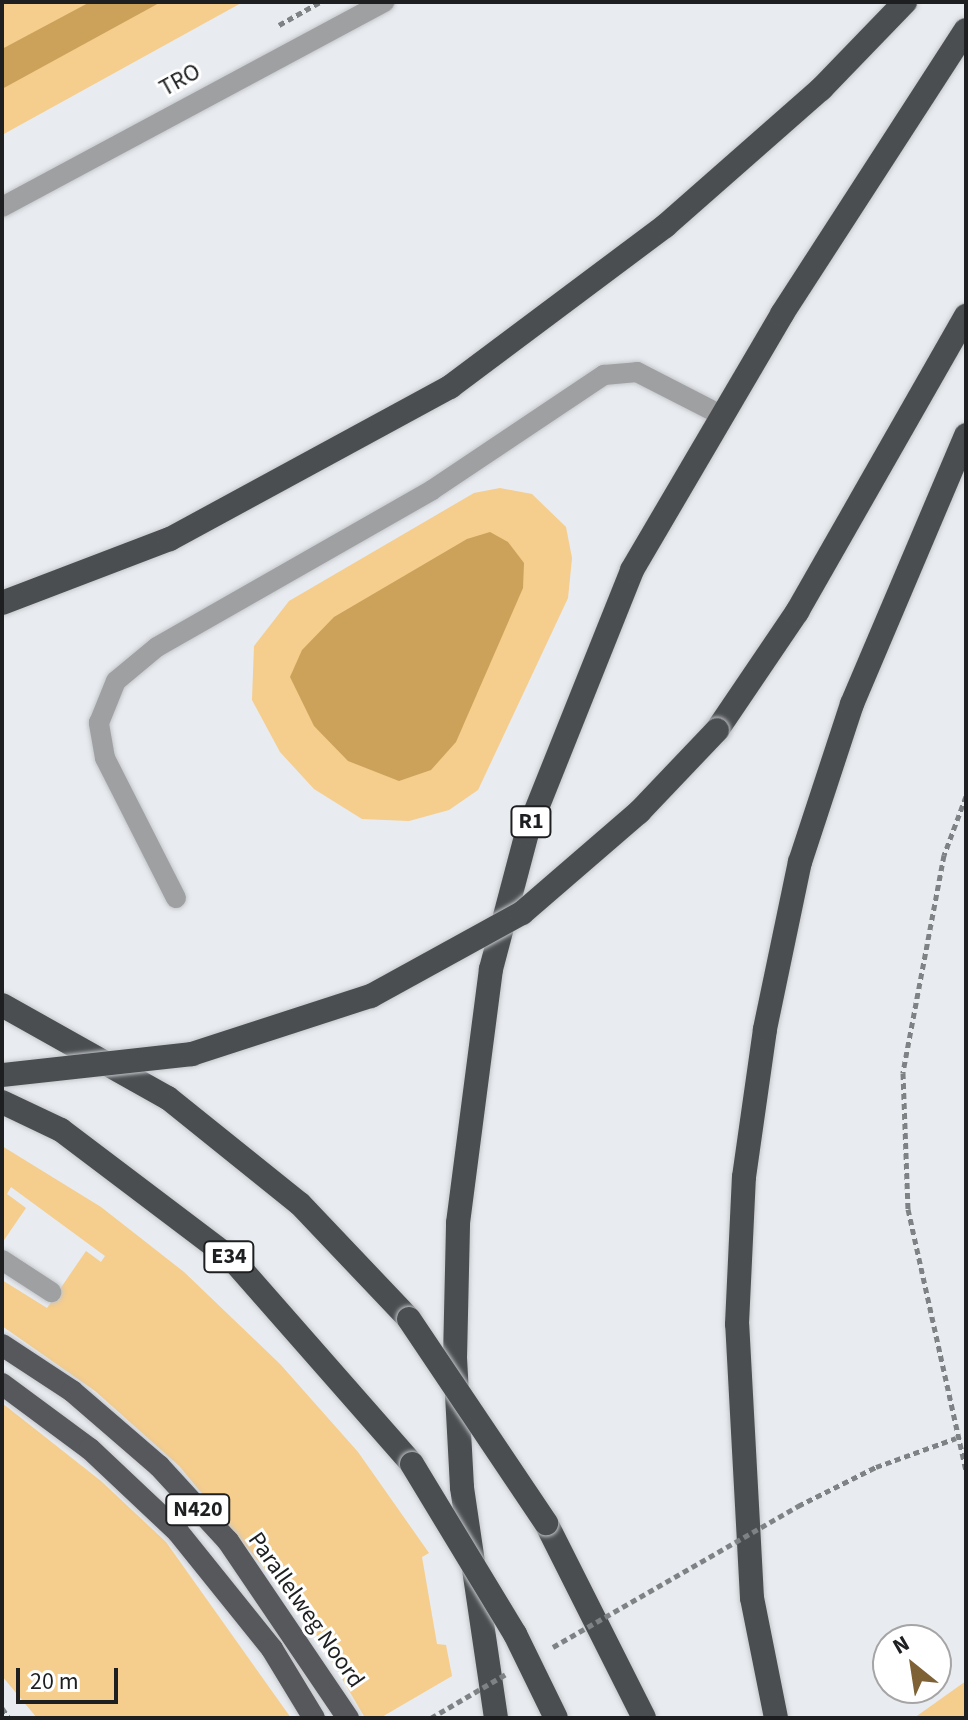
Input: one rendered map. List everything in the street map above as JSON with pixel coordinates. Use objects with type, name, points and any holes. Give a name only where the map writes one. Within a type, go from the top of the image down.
[{"type":"highway","points":[[2,603],[170,539],[450,387],[665,226],[821,89],[905,2]]},
{"type":"highway","name":"R1","points":[[496,1718],[462,1487],[455,1358],[458,1223],[491,969],[527,833],[574,708],[632,570],[721,415],[966,30]]},
{"type":"highway","points":[[2,1075],[192,1054],[371,996],[522,913],[639,812],[717,730],[797,612],[966,316]]},
{"type":"highway","points":[[776,1718],[752,1598],[737,1324],[744,1177],[765,1029],[800,862],[852,704],[966,435]]},
{"type":"highway","points":[[2,1005],[168,1098],[300,1204],[409,1319],[546,1523],[644,1718]]},
{"type":"highway","name":"E34","points":[[2,1102],[61,1130],[233,1260],[412,1464],[515,1634],[556,1718]]},
{"type":"highway","name":"Parallelweg Noord","points":[[2,1345],[72,1391],[159,1466],[228,1541],[348,1718]]},
{"type":"highway","name":"Parallelweg Noord","points":[[2,1384],[90,1449],[178,1532],[272,1649],[314,1718]]},
{"type":"lane","name":"TRO","points":[[2,207],[385,2]]},
{"type":"lane","points":[[176,898],[105,758],[99,723],[116,681],[157,647],[432,490],[604,375],[637,372],[721,415]]},
{"type":"lane","points":[[2,1260],[51,1292]]},
{"type":"path","points":[[966,796],[944,855],[903,1073],[908,1209],[956,1438],[966,1470]]},
{"type":"path","points":[[540,1655],[798,1506],[876,1467],[956,1438]]},
{"type":"path","points":[[431,1718],[512,1671]]},
{"type":"path","points":[[2,1708],[9,1718]]},
{"type":"shaded area","points":[[2,2],[243,2],[2,135]]},
{"type":"shaded area","points":[[90,2],[161,2],[2,89],[2,49]]},
{"type":"shaded area","points":[[500,488],[532,494],[566,527],[572,558],[568,598],[478,790],[449,810],[409,821],[362,819],[314,789],[280,752],[252,700],[254,646],[289,601],[474,493]]},
{"type":"shaded area","points":[[490,532],[508,542],[524,563],[523,588],[456,742],[431,770],[399,781],[348,761],[314,726],[290,677],[302,650],[334,617],[467,539]]},
{"type":"shaded area","points":[[2,1146],[101,1207],[184,1272],[280,1364],[358,1452],[429,1553],[422,1557],[437,1644],[446,1645],[452,1676],[380,1718],[365,1718],[309,1622],[179,1466],[95,1391],[2,1326],[2,1280],[47,1308],[86,1251],[101,1262],[105,1256],[11,1187],[7,1194],[26,1208],[2,1243]]},
{"type":"shaded area","points":[[2,1403],[101,1481],[166,1542],[291,1718],[37,1718],[2,1676]]},
{"type":"shaded area","points":[[966,1681],[966,1718],[914,1718],[934,1704],[952,1704],[952,1691]]}]
